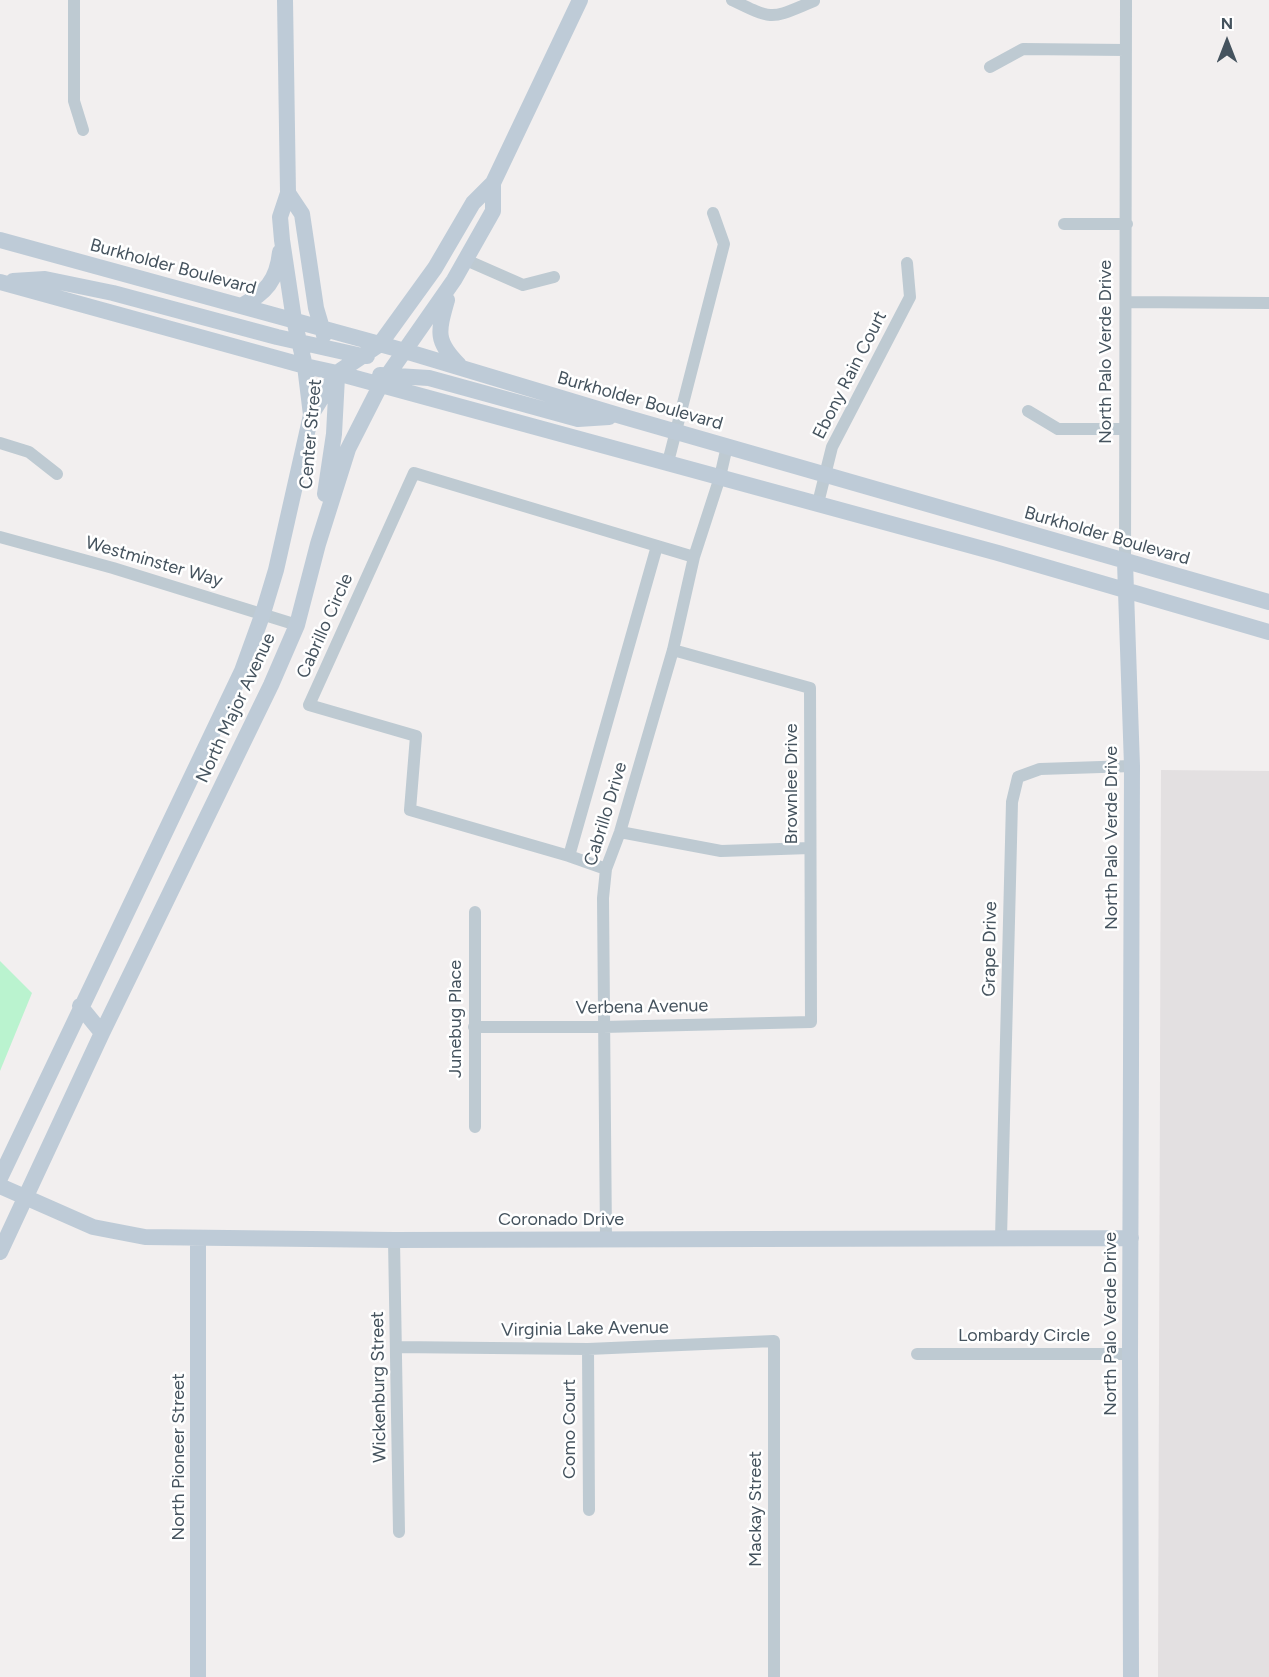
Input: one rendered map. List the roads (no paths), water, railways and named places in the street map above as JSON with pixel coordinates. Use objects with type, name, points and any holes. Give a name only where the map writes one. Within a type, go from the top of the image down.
[{"type":"street","points":[[74,0],[74,101],[83,130]]},
{"type":"street","name":"Center Street","points":[[285,0],[288,193],[280,217],[294,320],[305,366],[311,415]]},
{"type":"street","name":"North Major Avenue","points":[[0,1178],[80,1006],[242,671],[263,613],[286,532],[311,415],[337,373],[380,344],[435,268],[473,203],[493,183],[580,0]]},
{"type":"street","points":[[732,0],[765,16],[776,16],[814,1]]},
{"type":"street","name":"North Palo Verde Drive","points":[[1126,0],[1125,562],[1132,766],[1131,1677]]},
{"type":"street","points":[[990,67],[1023,49],[1126,50]]},
{"type":"street","name":"North Major Avenue","points":[[0,1252],[102,1033],[271,685],[297,625],[318,544],[348,449],[384,380],[450,286],[494,211],[493,183]]},
{"type":"street","name":"Center Street","points":[[288,193],[302,214],[316,308],[337,373],[334,434],[318,544]]},
{"type":"street","points":[[668,462],[724,244],[713,213]]},
{"type":"street","points":[[1064,224],[1126,224]]},
{"type":"street","name":"Burkholder Boulevard","points":[[0,240],[322,327],[621,416],[1269,602]]},
{"type":"street","points":[[241,306],[256,298],[270,283],[278,267],[282,240]]},
{"type":"street","points":[[466,260],[523,285],[554,277]]},
{"type":"street","name":"Ebony Rain Court","points":[[818,503],[832,447],[910,297],[907,264]]},
{"type":"street","points":[[0,282],[45,279],[113,293],[277,337],[362,356],[405,351]]},
{"type":"street","points":[[0,282],[305,366],[384,380],[1269,632]]},
{"type":"street","points":[[450,286],[441,319],[440,336],[444,350],[462,368]]},
{"type":"street","points":[[1126,302],[1269,303]]},
{"type":"street","points":[[384,380],[429,378],[578,419],[621,416]]},
{"type":"street","points":[[1028,411],[1058,429],[1125,429]]},
{"type":"street","points":[[0,443],[28,452],[57,474]]},
{"type":"street","name":"Cabrillo Drive","points":[[606,1239],[603,898],[606,869],[620,832],[673,650],[694,557],[720,477],[727,446]]},
{"type":"street","name":"Cabrillo Circle","points":[[606,869],[410,810],[417,736],[309,705],[414,473],[694,557]]},
{"type":"street","name":"Westminster Way","points":[[0,537],[113,568],[297,625]]},
{"type":"street","points":[[569,856],[657,546]]},
{"type":"street","name":"Brownlee Drive","points":[[673,650],[810,688],[811,1022]]},
{"type":"street","name":"Grape Drive","points":[[1000,1238],[1012,801],[1018,777],[1040,769],[1132,766]]},
{"type":"street","points":[[620,832],[721,850],[810,849]]},
{"type":"street","name":"Junebug Place","points":[[475,912],[475,1127]]},
{"type":"street","points":[[80,1006],[111,1017]]},
{"type":"street","points":[[80,1006],[102,1033]]},
{"type":"street","name":"Verbena Avenue","points":[[474,1027],[603,1027],[811,1022]]},
{"type":"street","name":"Coronado Drive","points":[[0,1186],[93,1227],[145,1237],[394,1240],[1131,1238]]},
{"type":"street","name":"North Pioneer Street","points":[[198,1238],[198,1677]]},
{"type":"street","name":"Wickenburg Street","points":[[394,1240],[399,1532]]},
{"type":"street","name":"Virginia Lake Avenue","points":[[396,1347],[588,1348],[774,1341]]},
{"type":"street","name":"Mackay Street","points":[[774,1341],[774,1677]]},
{"type":"street","name":"Como Court","points":[[588,1348],[589,1510]]},
{"type":"street","name":"Lombardy Circle","points":[[917,1354],[1130,1354]]}]
